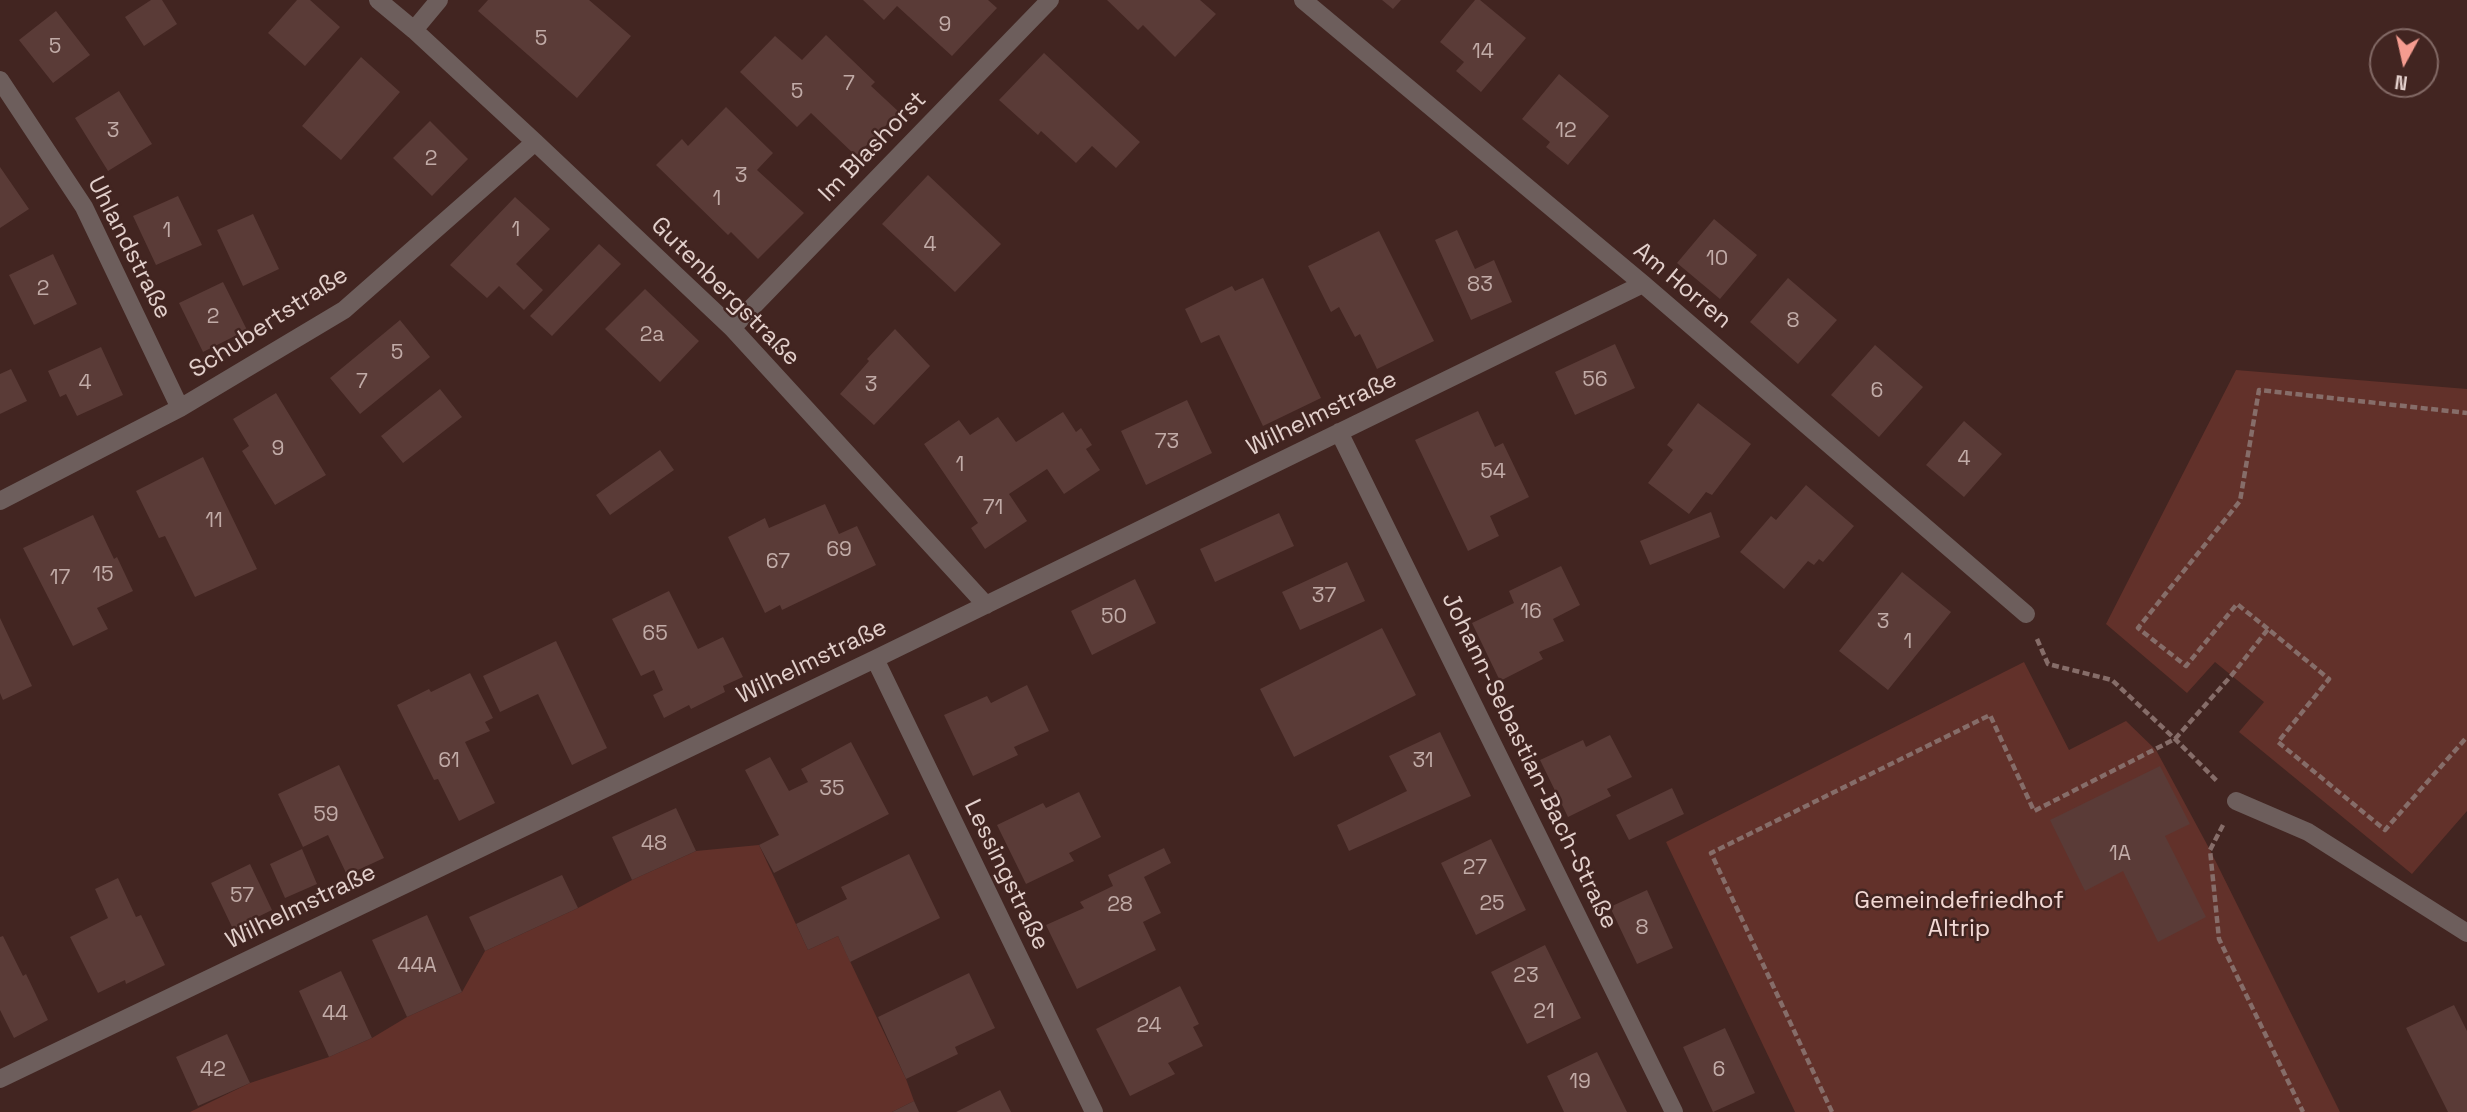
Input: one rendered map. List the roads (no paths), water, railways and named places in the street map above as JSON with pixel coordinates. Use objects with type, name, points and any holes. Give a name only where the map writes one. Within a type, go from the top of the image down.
[{"type":"street","name":"Gutenbergstraße","points":[[378,0],[535,142],[732,328],[986,605]]},
{"type":"street","points":[[414,30],[439,0]]},
{"type":"street","name":"Im Blashorst","points":[[732,328],[1050,0]]},
{"type":"street","name":"Am Horren","points":[[1303,0],[1643,284],[2026,614]]},
{"type":"street","name":"Uhlandstraße","points":[[0,80],[84,206],[180,408]]},
{"type":"street","name":"Schubertstraße","points":[[0,501],[180,408],[344,310],[535,142]]},
{"type":"street","name":"Wilhelmstraße","points":[[0,1079],[875,659],[1643,284]]},
{"type":"street","name":"Johann-Sebastian-Bach-Straße","points":[[1339,432],[1674,1112]]},
{"type":"street","name":"Lessingstraße","points":[[875,659],[1094,1112]]},
{"type":"street","points":[[2236,801],[2308,832],[2467,933]]},
{"type":"park label","name":"Gemeindefriedhof Altrip","points":[[1959,915]]}]
